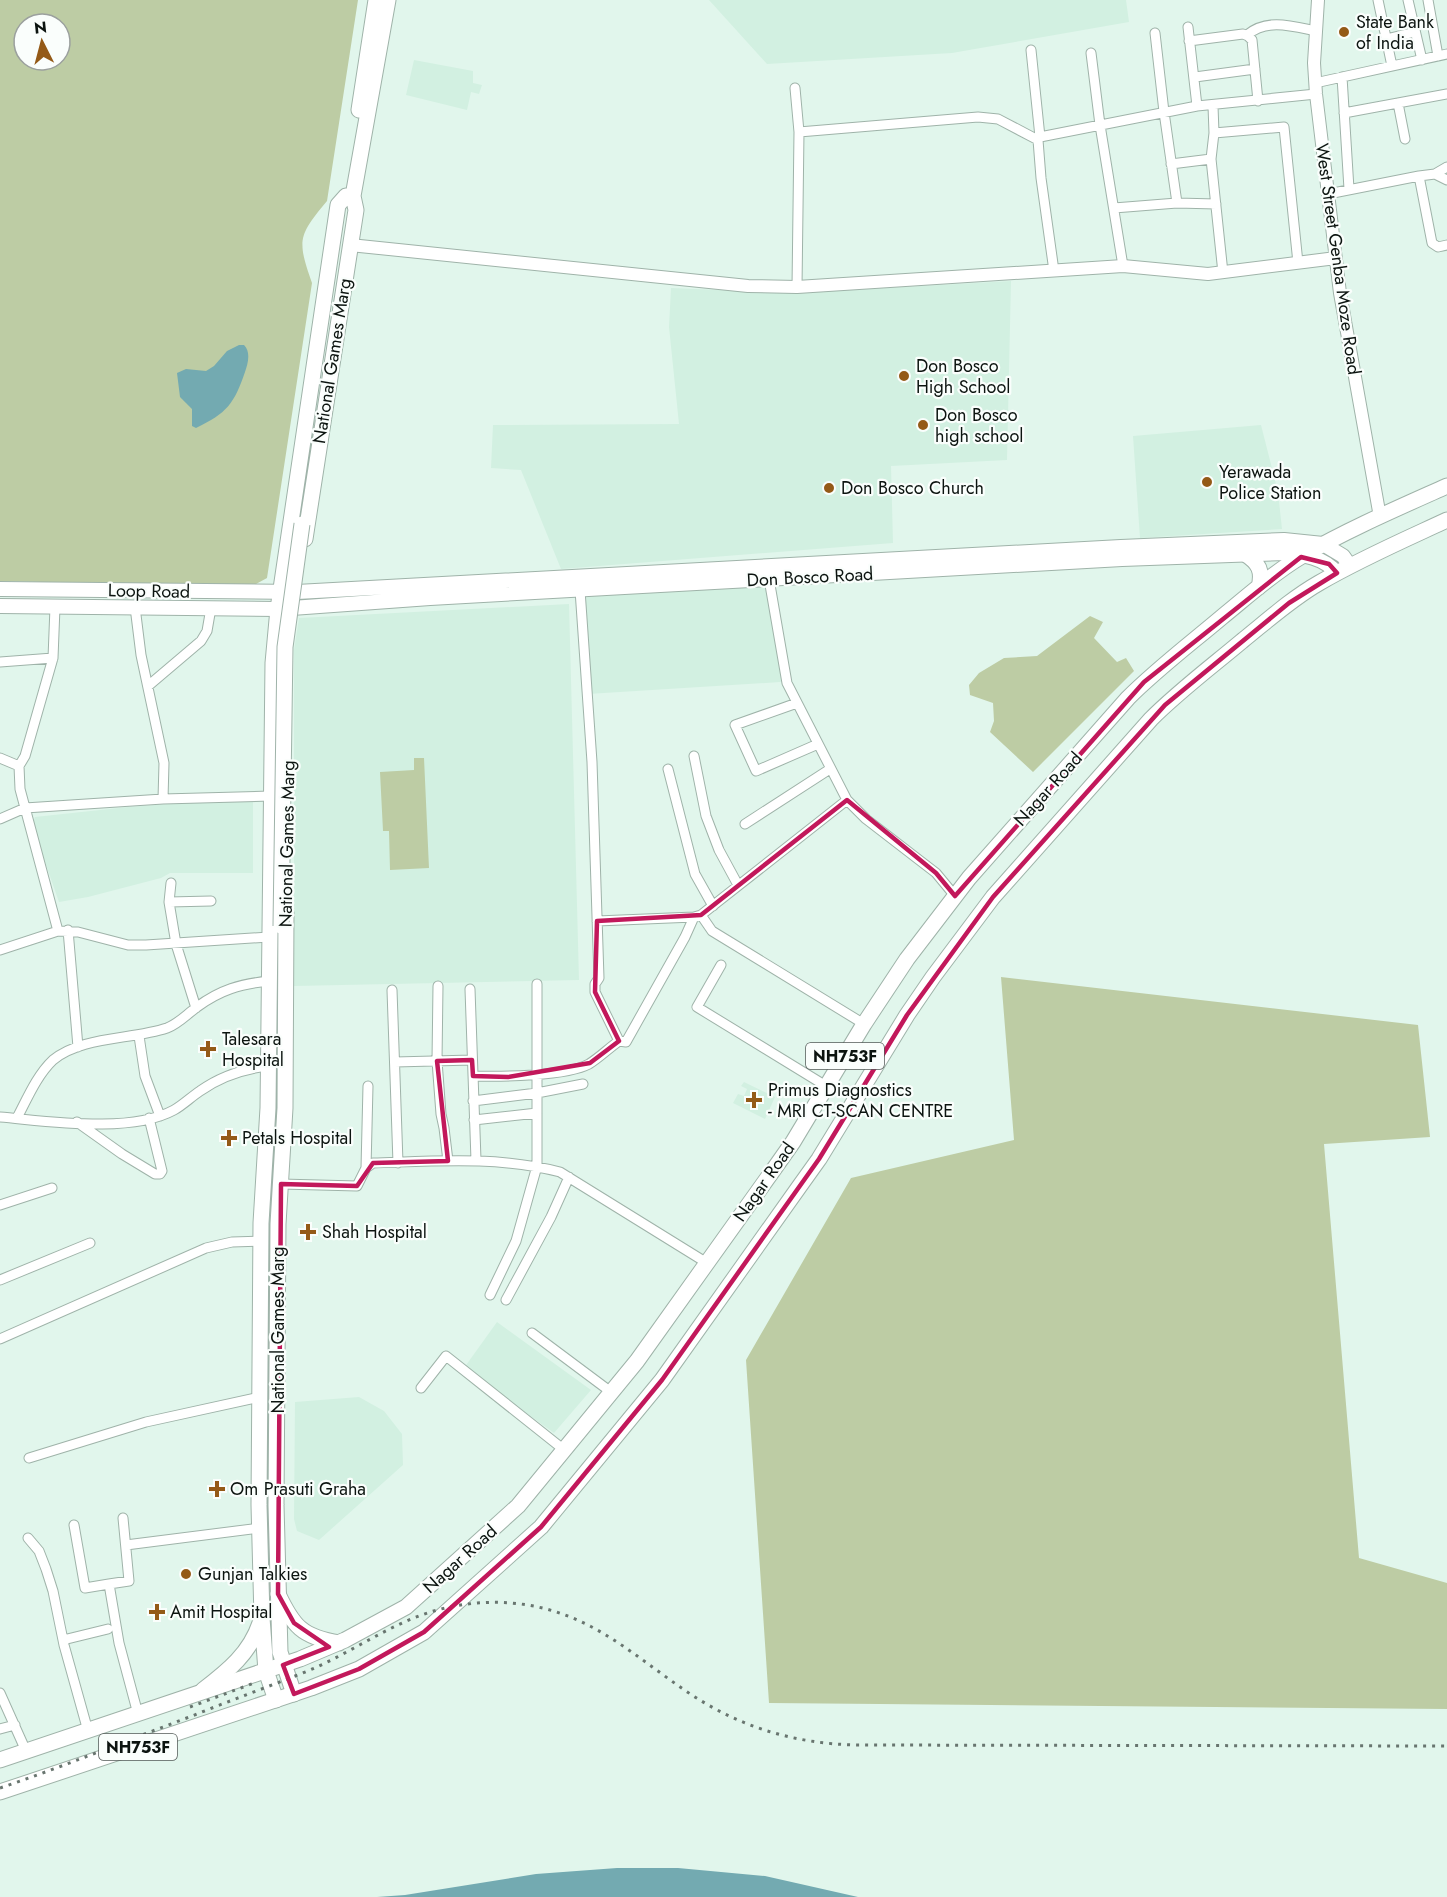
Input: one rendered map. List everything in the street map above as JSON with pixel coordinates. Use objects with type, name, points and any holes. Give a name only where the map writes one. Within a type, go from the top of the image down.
[{"type":"main road","name":"National Games Marg","points":[[294,1694],[280,1652],[276,1505],[278,1224],[285,1108],[290,653],[296,599],[356,210],[350,196],[376,0]]},
{"type":"main road","name":"National Games Marg","points":[[276,1700],[266,1671],[260,1528],[261,1241],[267,1142],[269,981],[275,929],[270,796],[273,653],[280,592],[338,206],[350,196],[388,0]]},
{"type":"main road","points":[[263,1183],[271,1168],[275,929],[285,647],[299,523],[350,196]]},
{"type":"main road","name":"Nagar Road","points":[[0,1760],[266,1671],[340,1643],[406,1607],[429,1588],[518,1506],[637,1361],[793,1142],[864,1024],[907,959],[969,878],[1144,682],[1259,587],[1305,555],[1323,544],[1447,486]]},
{"type":"main road","name":"Nagar Road","points":[[0,1792],[294,1694],[359,1668],[424,1632],[541,1527],[662,1380],[819,1159],[907,1015],[933,977],[993,897],[1166,705],[1289,603],[1317,584],[1447,520]]},
{"type":"main road","points":[[1419,533],[1447,529]]},
{"type":"main road","name":"Don Bosco Road","points":[[278,609],[296,599],[1121,547],[1284,540],[1323,544]]},
{"type":"main road","points":[[1323,544],[1343,556],[1344,570]]},
{"type":"main road","points":[[1245,554],[1256,561],[1260,568],[1259,587]]},
{"type":"main road","name":"Don Bosco Road","points":[[296,599],[580,590],[1245,554],[1305,555],[1344,570]]},
{"type":"main road","name":"Loop Road","points":[[0,590],[280,592],[296,599]]},
{"type":"main road","name":"Loop Road","points":[[0,606],[278,609]]},
{"type":"main road","points":[[273,653],[290,653]]},
{"type":"main road","points":[[275,929],[279,1124],[276,1168],[281,1184]]},
{"type":"main road","points":[[278,1594],[288,1615],[301,1630],[321,1640],[340,1643]]},
{"type":"main road","points":[[198,1694],[236,1664],[251,1644],[262,1618]]},
{"type":"street","name":"West Street Genba Moze Road","points":[[1318,0],[1316,88],[1328,194],[1347,336],[1380,517]]},
{"type":"street","points":[[1378,0],[1392,66]]},
{"type":"street","points":[[1408,0],[1422,60]]},
{"type":"street","points":[[799,132],[978,117],[998,119],[1039,138],[1197,106],[1258,101],[1316,88],[1342,77],[1442,55],[1428,0]]},
{"type":"street","points":[[1247,36],[1255,29],[1272,25],[1293,26],[1316,31]]},
{"type":"street","points":[[1188,27],[1197,106]]},
{"type":"street","points":[[1386,39],[1415,32]]},
{"type":"street","points":[[1155,33],[1177,203]]},
{"type":"street","points":[[1190,41],[1243,34],[1252,40],[1258,101]]},
{"type":"street","points":[[1030,50],[1041,178],[1054,271]]},
{"type":"street","points":[[1091,53],[1123,266]]},
{"type":"street","points":[[1195,77],[1255,69]]},
{"type":"street","points":[[1342,77],[1349,189]]},
{"type":"street","points":[[795,88],[799,132],[797,287]]},
{"type":"street","points":[[1344,112],[1447,94]]},
{"type":"street","points":[[1398,103],[1405,139]]},
{"type":"street","points":[[1212,106],[1214,133],[1211,159],[1223,273]]},
{"type":"street","points":[[1214,133],[1284,128],[1298,263]]},
{"type":"street","points":[[1171,164],[1211,159]]},
{"type":"street","points":[[1328,194],[1435,174],[1447,167]]},
{"type":"street","points":[[1435,174],[1447,180]]},
{"type":"street","points":[[1419,176],[1432,243],[1438,247],[1447,245]]},
{"type":"street","points":[[1114,208],[1177,203],[1216,204]]},
{"type":"street","points":[[350,245],[748,286],[797,287],[1123,266],[1208,274],[1336,258]]},
{"type":"street","points":[[770,579],[785,675],[847,800],[866,819],[936,873],[955,896]]},
{"type":"street","points":[[580,590],[592,762],[599,978],[595,984],[596,992],[619,1041]]},
{"type":"street","points":[[55,607],[52,658],[25,756],[19,766],[20,789],[63,931],[78,1047]]},
{"type":"street","points":[[135,608],[164,763],[163,799]]},
{"type":"street","points":[[148,686],[201,641],[207,631],[211,608]]},
{"type":"street","points":[[0,662],[52,658]]},
{"type":"street","points":[[797,703],[735,725],[756,771],[818,744]]},
{"type":"street","points":[[694,756],[706,816],[719,850],[738,885]]},
{"type":"street","points":[[0,758],[19,766]]},
{"type":"street","points":[[668,769],[695,874],[713,906]]},
{"type":"street","points":[[745,824],[830,769]]},
{"type":"street","points":[[0,819],[25,808],[163,799],[270,796]]},
{"type":"street","points":[[473,1076],[508,1077],[580,1067],[590,1063],[619,1041],[626,1042],[698,916],[847,800]]},
{"type":"street","points":[[171,883],[169,902],[176,944],[196,1008]]},
{"type":"street","points":[[169,902],[211,901]]},
{"type":"street","points":[[597,921],[698,916],[712,931],[864,1024]]},
{"type":"street","points":[[0,950],[63,931],[128,945],[176,944],[275,929]]},
{"type":"street","points":[[721,965],[697,1007],[826,1086]]},
{"type":"street","points":[[17,1118],[36,1082],[52,1061],[69,1050],[139,1036],[169,1027],[223,991],[242,984],[269,981]]},
{"type":"street","points":[[490,1295],[516,1241],[537,1166],[537,984]]},
{"type":"street","points":[[438,986],[437,1061],[441,1114],[448,1161]]},
{"type":"street","points":[[470,989],[476,1160]]},
{"type":"street","points":[[392,990],[398,1163]]},
{"type":"street","points":[[139,1036],[145,1076],[160,1116]]},
{"type":"street","points":[[395,1062],[472,1060]]},
{"type":"street","points":[[0,1117],[108,1124],[160,1116],[174,1110],[221,1078],[244,1069],[268,1066]]},
{"type":"street","points":[[473,1101],[537,1093],[583,1084]]},
{"type":"street","points":[[281,1184],[357,1186],[366,1168],[368,1086]]},
{"type":"street","points":[[474,1120],[537,1113]]},
{"type":"street","points":[[77,1122],[122,1154],[155,1174],[160,1174],[162,1171],[149,1118]]},
{"type":"street","points":[[366,1168],[373,1163],[476,1160],[537,1166],[561,1172],[707,1263]]},
{"type":"street","points":[[506,1300],[551,1217],[569,1177]]},
{"type":"street","points":[[0,1205],[51,1188]]},
{"type":"street","points":[[0,1339],[206,1248],[232,1242],[261,1241]]},
{"type":"street","points":[[0,1280],[90,1243]]},
{"type":"street","points":[[532,1333],[611,1392]]},
{"type":"street","points":[[421,1389],[446,1356],[563,1449]]},
{"type":"street","points":[[29,1458],[146,1422],[260,1397]]},
{"type":"street","points":[[74,1525],[85,1588],[129,1581],[123,1518]]},
{"type":"street","points":[[126,1545],[260,1528]]},
{"type":"street","points":[[28,1538],[39,1551],[53,1591],[63,1640],[88,1731]]},
{"type":"street","points":[[109,1584],[121,1650],[138,1714]]},
{"type":"street","points":[[63,1640],[108,1629]]},
{"type":"street","points":[[0,1693],[26,1751]]},
{"type":"street","points":[[0,1729],[15,1725]]},
{"type":"highlighted area","points":[[1301,557],[1329,564],[1337,573],[1289,603],[1165,705],[993,897],[907,1015],[819,1159],[662,1380],[541,1527],[424,1632],[359,1669],[294,1694],[283,1665],[329,1647],[294,1623],[278,1594],[281,1184],[357,1186],[373,1163],[448,1161],[437,1061],[472,1060],[473,1076],[508,1077],[590,1063],[619,1041],[595,992],[597,921],[701,915],[847,800],[936,873],[955,896],[1144,682]]},
{"type":"shaded area","points":[[0,0],[358,0],[327,201],[310,223],[303,239],[304,257],[312,283],[267,578],[243,587],[0,581]]},
{"type":"shaded area","points":[[709,0],[1126,0],[1129,22],[952,53],[767,64]]},
{"type":"shaded area","points":[[414,60],[473,71],[473,83],[482,85],[479,94],[471,92],[467,110],[406,95]]},
{"type":"shaded area","points":[[1011,281],[1007,460],[891,466],[893,543],[561,569],[521,470],[491,468],[493,425],[679,424],[669,327],[671,288],[796,293]]},
{"type":"shaded area","points":[[1261,425],[1278,492],[1282,529],[1140,538],[1133,436]]},
{"type":"shaded area","points":[[766,582],[789,678],[780,682],[588,694],[583,595]]},
{"type":"shaded area","points":[[569,604],[579,980],[294,986],[294,650],[299,618]]},
{"type":"shaded area","points":[[1090,616],[1103,622],[1094,638],[1117,662],[1126,658],[1134,671],[1033,772],[990,732],[994,721],[993,703],[970,695],[969,685],[979,673],[1004,658],[1037,656]]},
{"type":"shaded area","points":[[414,758],[424,758],[429,868],[390,870],[389,831],[383,831],[380,772],[414,770]]},
{"type":"shaded area","points":[[253,798],[253,873],[170,873],[161,878],[59,902],[32,825],[35,817],[128,807]]},
{"type":"shaded area","points":[[1001,977],[1418,1025],[1430,1137],[1324,1144],[1359,1558],[1447,1583],[1447,1709],[769,1703],[746,1360],[851,1178],[1014,1140]]},
{"type":"shaded area","name":"Primus Diagnostics - MRI CT-SCAN CENTRE","points":[[744,1082],[775,1097],[765,1119],[733,1103],[738,1094],[744,1096],[747,1089],[741,1086]]},
{"type":"shaded area","points":[[497,1322],[591,1390],[554,1433],[464,1368]]},
{"type":"shaded area","points":[[359,1397],[384,1411],[402,1434],[403,1465],[319,1540],[297,1531],[294,1519],[295,1402]]},
{"type":"water","points":[[244,345],[246,348],[248,361],[233,400],[215,417],[196,428],[192,426],[192,409],[180,397],[177,373],[186,369],[206,371],[214,366],[227,351]]},
{"type":"water","points":[[617,1868],[678,1868],[765,1876],[858,1897],[377,1897],[405,1895],[536,1874]]},
{"type":"railway","points":[[0,1788],[310,1670],[413,1618],[464,1604],[493,1602],[522,1604],[565,1615],[612,1639],[683,1689],[724,1713],[766,1730],[811,1741],[858,1745],[1447,1746]]},
{"type":"railway","points":[[190,1707],[254,1683]]},
{"type":"place","name":"State Bank of India","points":[[1344,32]]},
{"type":"place","name":"Don Bosco High School","points":[[904,376]]},
{"type":"place","name":"Don Bosco high school","points":[[923,425]]},
{"type":"place","name":"Yerawada Police Station","points":[[1207,482]]},
{"type":"place","name":"Don Bosco Church","points":[[829,488]]},
{"type":"place","name":"Talesara Hospital","points":[[208,1049]]},
{"type":"place","name":"Primus Diagnostics - MRI CT-SCAN CENTRE","points":[[754,1100]]},
{"type":"place","name":"Petals Hospital","points":[[229,1138]]},
{"type":"place","name":"Shah Hospital","points":[[308,1232]]},
{"type":"place","name":"Om Prasuti Graha","points":[[217,1489]]},
{"type":"place","name":"Gunjan Talkies","points":[[186,1574]]},
{"type":"place","name":"Amit Hospital","points":[[157,1612]]}]
